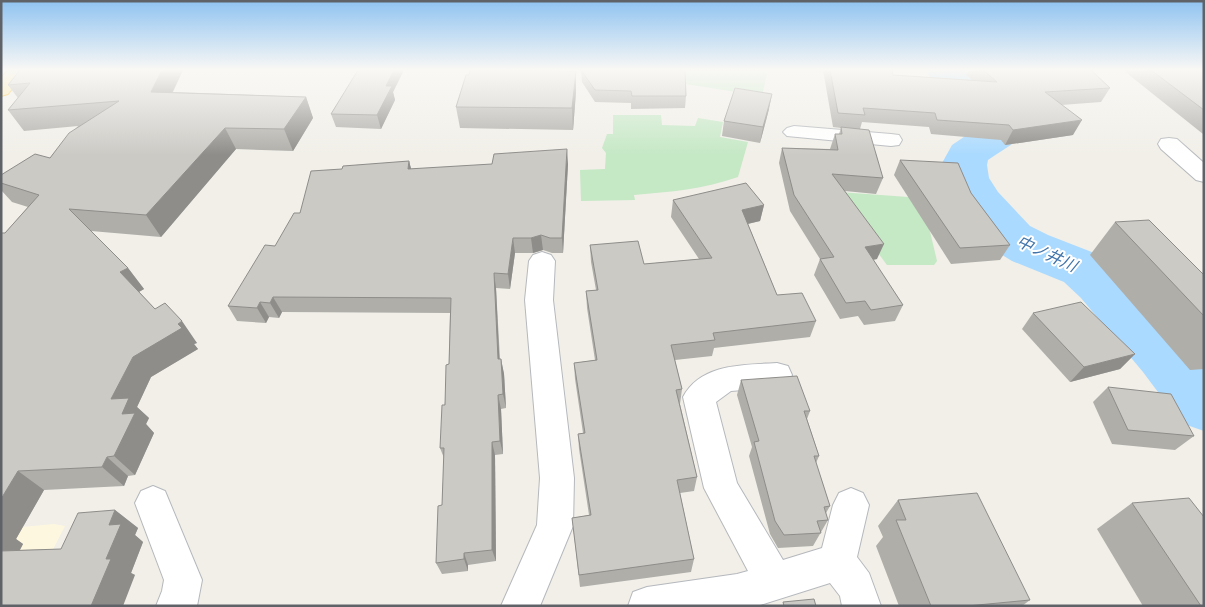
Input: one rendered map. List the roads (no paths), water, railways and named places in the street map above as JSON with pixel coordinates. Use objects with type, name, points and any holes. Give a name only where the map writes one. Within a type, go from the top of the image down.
[{"type":"street","points":[[794,132],[891,140]]},
{"type":"street","points":[[1169,144],[1204,175]]},
{"type":"street","points":[[525,605],[555,526],[557,478],[538,300],[542,261]]},
{"type":"street","points":[[774,581],[721,488],[699,397],[724,379],[777,375]]},
{"type":"street","points":[[152,502],[183,580],[180,599],[176,606]]},
{"type":"street","points":[[836,562],[851,505]]},
{"type":"street","points":[[647,606],[738,599],[774,581],[836,562]]},
{"type":"street","points":[[836,562],[856,586],[862,606]]},
{"type":"waterway","name":"中ノ井川","points":[[981,98],[1012,116],[1010,125],[968,154],[964,165],[966,178],[979,201],[1012,238],[1030,248],[1083,269],[1100,284],[1164,355],[1204,404]]}]
